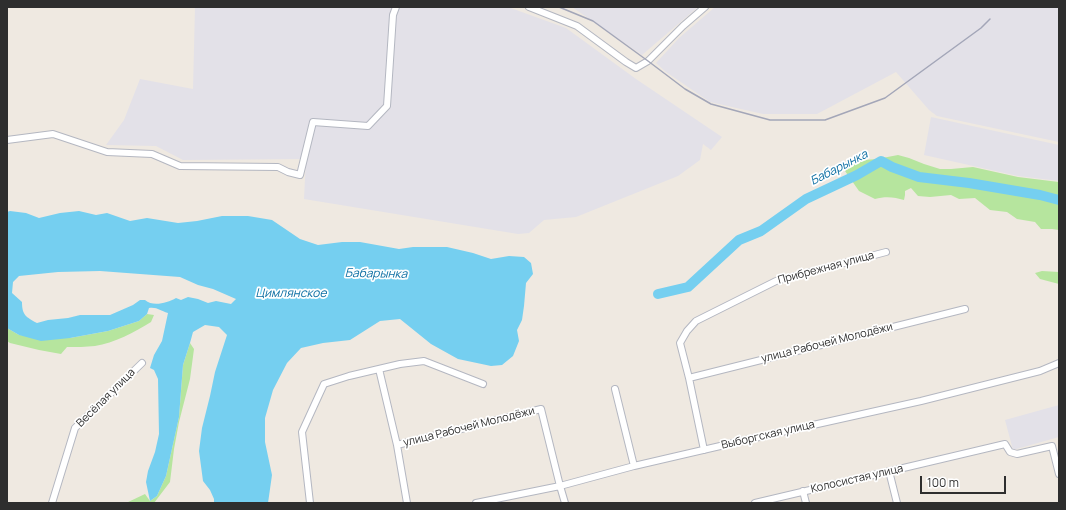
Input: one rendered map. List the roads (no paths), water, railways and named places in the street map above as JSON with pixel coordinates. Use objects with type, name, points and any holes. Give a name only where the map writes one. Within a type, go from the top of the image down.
[{"type":"street","points":[[7,140],[53,134],[106,152],[152,154],[180,166],[278,167],[288,172],[300,175],[313,122],[368,126],[388,106],[393,15],[396,7]]},
{"type":"street","points":[[529,7],[577,26],[636,68],[648,61],[683,26],[705,7]]},
{"type":"street","name":"Прибрежная улица","points":[[704,450],[680,343],[687,331],[696,321],[776,281],[886,252]]},
{"type":"street","name":"улица Рабочей Молодёжи","points":[[689,378],[965,309]]},
{"type":"street","points":[[310,503],[302,432],[324,384],[349,376],[400,364],[424,361],[483,384]]},
{"type":"street","name":"Весёлая улица","points":[[52,503],[75,428],[142,363]]},
{"type":"street","name":"Выборгская улица","points":[[476,503],[560,486],[634,466],[921,401],[1040,371],[1059,363]]},
{"type":"street","points":[[379,369],[397,445],[407,503]]},
{"type":"street","points":[[615,389],[634,466]]},
{"type":"street","name":"улица Рабочей Молодёжи","points":[[397,445],[541,409],[560,486]]},
{"type":"street","name":"Колосистая улица","points":[[755,503],[1005,444],[1010,452],[1017,454],[1052,446],[1059,474]]},
{"type":"street","points":[[889,471],[897,503]]},
{"type":"street","points":[[560,486],[565,503]]},
{"type":"street","points":[[802,491],[806,503]]},
{"type":"water","name":"Цимлянское","points":[[79,211],[96,215],[107,213],[130,221],[147,218],[178,223],[222,216],[248,216],[272,220],[300,239],[318,245],[342,242],[360,242],[399,249],[413,247],[447,247],[491,259],[509,256],[524,257],[531,263],[533,274],[526,283],[522,320],[517,330],[519,341],[513,356],[502,365],[491,366],[458,359],[431,344],[400,319],[380,321],[350,340],[323,343],[301,348],[287,363],[273,390],[265,418],[265,442],[272,475],[268,503],[214,503],[210,490],[203,481],[199,451],[202,428],[215,372],[227,335],[219,327],[205,325],[193,332],[183,365],[179,417],[166,476],[157,496],[150,501],[146,482],[159,434],[158,379],[154,370],[150,368],[154,355],[162,341],[168,313],[149,308],[147,314],[139,321],[108,331],[70,338],[41,341],[19,335],[7,328],[7,212],[26,213],[39,218],[60,213]],"holes":[[[100,271],[180,277],[236,299],[231,304],[216,301],[208,303],[188,297],[181,300],[176,298],[164,303],[156,304],[145,300],[140,300],[133,305],[110,315],[80,315],[37,323],[25,315],[22,302],[12,293],[13,282],[19,276],[58,272]]]},
{"type":"waterway","name":"Бабарынка","points":[[658,294],[688,287],[739,240],[761,231],[806,199],[857,175],[881,161],[892,167],[919,177],[969,183],[1040,195],[1059,200]]},
{"type":"railway","points":[[559,7],[593,21],[685,89],[711,104],[770,120],[825,120],[885,98],[981,28],[990,19]]}]
